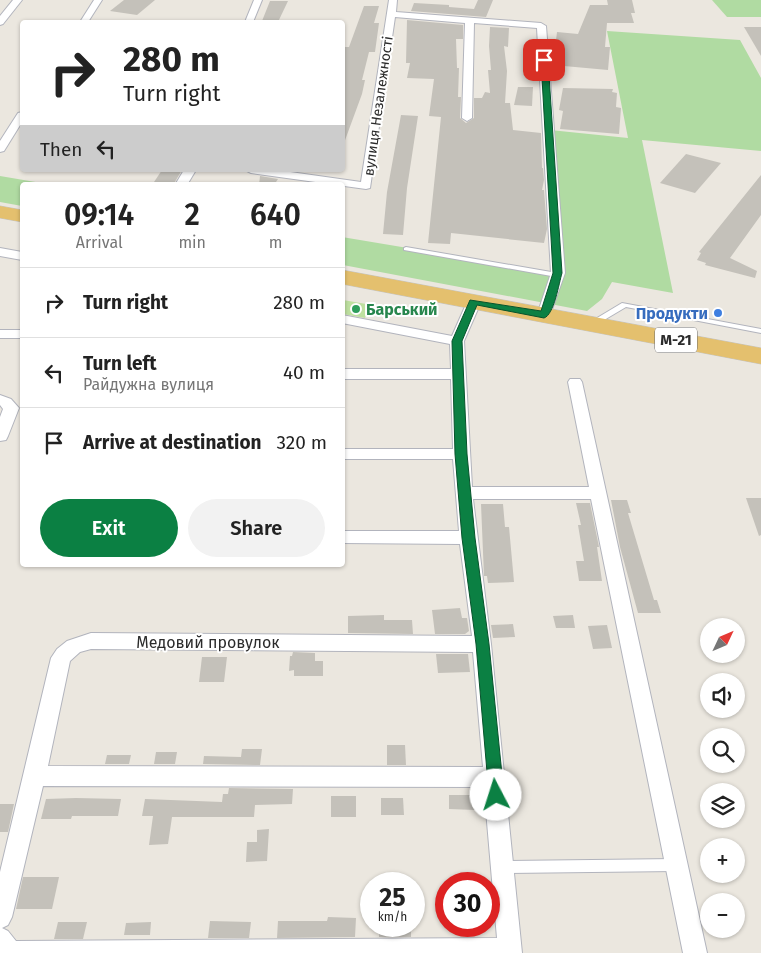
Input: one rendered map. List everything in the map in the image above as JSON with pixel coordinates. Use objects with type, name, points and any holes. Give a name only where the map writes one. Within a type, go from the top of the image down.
[{"type":"highway","points":[[0,212],[20,216]]},
{"type":"highway","name":"М-21","points":[[345,278],[761,356]]},
{"type":"street","points":[[0,22],[18,0]]},
{"type":"street","points":[[85,20],[98,0]]},
{"type":"street","points":[[250,20],[258,0]]},
{"type":"street","name":"вулиця Незалежності","points":[[345,183],[366,186],[393,0]]},
{"type":"street","points":[[391,14],[542,26],[557,275],[544,315]]},
{"type":"street","points":[[467,118],[470,20]]},
{"type":"street","points":[[0,149],[20,118]]},
{"type":"street","name":"вулиця Незалежності","points":[[265,172],[337,182]]},
{"type":"street","points":[[0,252],[20,256]]},
{"type":"street","points":[[0,939],[8,950],[17,953],[510,952],[482,644],[468,538],[461,454],[457,341],[474,302]]},
{"type":"street","points":[[345,319],[457,341]]},
{"type":"street","points":[[0,334],[20,334]]},
{"type":"street","points":[[345,374],[457,374]]},
{"type":"street","points":[[575,382],[695,953]]},
{"type":"street","points":[[0,400],[6,402],[11,408],[0,436]]},
{"type":"street","points":[[345,454],[461,454]]},
{"type":"street","points":[[464,493],[598,493]]},
{"type":"street","points":[[345,537],[468,538]]},
{"type":"street","name":"Медовий провулок","points":[[0,917],[6,866],[35,776],[61,658],[71,647],[91,641],[482,644]]},
{"type":"street","points":[[35,776],[494,776]]},
{"type":"lane","points":[[406,249],[557,275]]},
{"type":"lane","points":[[591,324],[625,305],[761,331]]},
{"type":"lane","points":[[503,867],[676,865]]},
{"type":"green space","points":[[712,0],[761,0],[761,17],[727,17]]},
{"type":"green space","points":[[607,31],[740,40],[761,78],[761,151],[642,140],[673,293],[612,282],[602,299],[587,311],[345,265],[345,238],[557,273],[550,130],[628,138]]},
{"type":"green space","points":[[0,176],[35,182],[20,182],[20,206],[0,202]]},
{"type":"green space","name":"Барський","points":[[345,300],[372,305],[365,318],[345,314]]},
{"type":"building","points":[[124,0],[155,0],[137,15],[110,11]]},
{"type":"building","points":[[478,0],[493,0],[486,17],[411,11],[414,3],[474,9]]},
{"type":"building","points":[[607,0],[632,0],[635,13],[631,13],[634,23],[607,23],[605,47],[610,47],[608,70],[553,65],[557,32],[578,34],[590,5],[608,5]]},
{"type":"building","points":[[270,1],[288,1],[279,20],[262,20]]},
{"type":"building","points":[[364,6],[379,6],[374,23],[379,23],[375,52],[369,52],[362,80],[365,80],[362,94],[345,140],[345,47],[349,47]]},
{"type":"building","points":[[407,20],[463,25],[463,39],[456,39],[457,68],[459,68],[458,97],[461,97],[460,118],[466,123],[474,118],[474,98],[482,98],[485,92],[490,93],[488,70],[491,70],[490,27],[509,28],[508,47],[504,46],[507,71],[505,103],[510,103],[513,130],[541,133],[544,180],[542,190],[544,190],[547,229],[544,243],[451,233],[450,244],[428,243],[441,117],[429,116],[434,79],[407,78],[410,63],[406,63]]},
{"type":"building","points":[[744,27],[761,27],[761,56]]},
{"type":"building","points":[[518,87],[533,87],[532,106],[514,105]]},
{"type":"building","points":[[563,88],[613,89],[612,92],[617,93],[616,107],[621,108],[619,134],[560,129],[563,111],[559,110]]},
{"type":"building","points":[[401,115],[418,116],[407,188],[403,235],[383,234],[387,192]]},
{"type":"building","points":[[686,154],[721,163],[695,193],[660,183]]},
{"type":"building","points":[[161,172],[181,172],[175,182],[154,182]]},
{"type":"building","points":[[761,175],[761,215],[730,258],[757,271],[755,278],[705,265],[706,263],[697,260],[701,253],[699,252]]},
{"type":"building","points":[[260,176],[278,179],[276,182],[259,182]]},
{"type":"building","points":[[746,498],[761,498],[761,535],[759,536]]},
{"type":"building","points":[[611,500],[627,500],[631,513],[628,513],[654,600],[657,600],[661,613],[638,613],[620,547]]},
{"type":"building","points":[[576,503],[590,503],[599,547],[597,547],[602,581],[579,581],[576,561],[584,561],[578,525],[581,525]]},
{"type":"building","points":[[481,504],[503,504],[505,527],[509,527],[514,582],[488,583],[487,576],[484,576]]},
{"type":"building","points":[[460,608],[462,618],[467,618],[469,631],[465,634],[435,634],[432,610]]},
{"type":"building","points":[[384,615],[384,620],[412,620],[413,634],[348,633],[348,616]]},
{"type":"building","points":[[573,615],[575,628],[556,628],[553,616]]},
{"type":"building","points":[[513,624],[515,637],[493,638],[491,625]]},
{"type":"building","points":[[607,625],[612,648],[593,649],[588,626]]},
{"type":"building","points":[[293,652],[315,653],[315,661],[323,661],[323,676],[294,676],[294,670],[289,671],[290,656],[292,656]]},
{"type":"building","points":[[436,654],[468,654],[470,672],[438,673]]},
{"type":"building","points":[[202,657],[227,657],[224,682],[199,682]]},
{"type":"building","points":[[387,745],[405,745],[406,765],[387,765]]},
{"type":"building","points":[[242,749],[262,749],[260,765],[203,764],[204,756],[241,757]]},
{"type":"building","points":[[156,752],[177,752],[175,764],[154,764]]},
{"type":"building","points":[[107,755],[131,755],[129,764],[105,764]]},
{"type":"building","points":[[229,788],[293,789],[292,804],[255,805],[254,817],[172,817],[168,844],[149,845],[153,816],[142,816],[145,799],[222,802],[223,794],[228,794]]},
{"type":"building","points":[[449,795],[474,795],[475,810],[449,809]]},
{"type":"building","points":[[331,796],[356,796],[356,817],[331,817]]},
{"type":"building","points":[[381,798],[403,798],[404,815],[381,815]]},
{"type":"building","points":[[46,799],[121,799],[118,816],[72,816],[71,819],[41,819]]},
{"type":"building","points":[[0,804],[14,804],[8,832],[0,832]]},
{"type":"building","points":[[269,829],[267,861],[246,862],[247,842],[257,842],[257,830]]},
{"type":"building","points":[[23,877],[59,877],[52,909],[16,909]]},
{"type":"building","points":[[328,917],[356,918],[355,937],[277,938],[278,921],[327,921]]},
{"type":"building","points":[[210,921],[251,922],[249,938],[208,938]]},
{"type":"building","points":[[58,922],[87,922],[83,939],[54,939]]},
{"type":"building","points":[[151,922],[150,935],[124,935],[126,923]]},
{"type":"place","name":"Барський","points":[[356,309]]},
{"type":"place","name":"Продукти","points":[[718,313]]},
{"type":"route","points":[[496,795],[482,644],[468,538],[461,454],[457,341],[474,302],[544,315],[549,303],[558,273],[544,60]]}]
